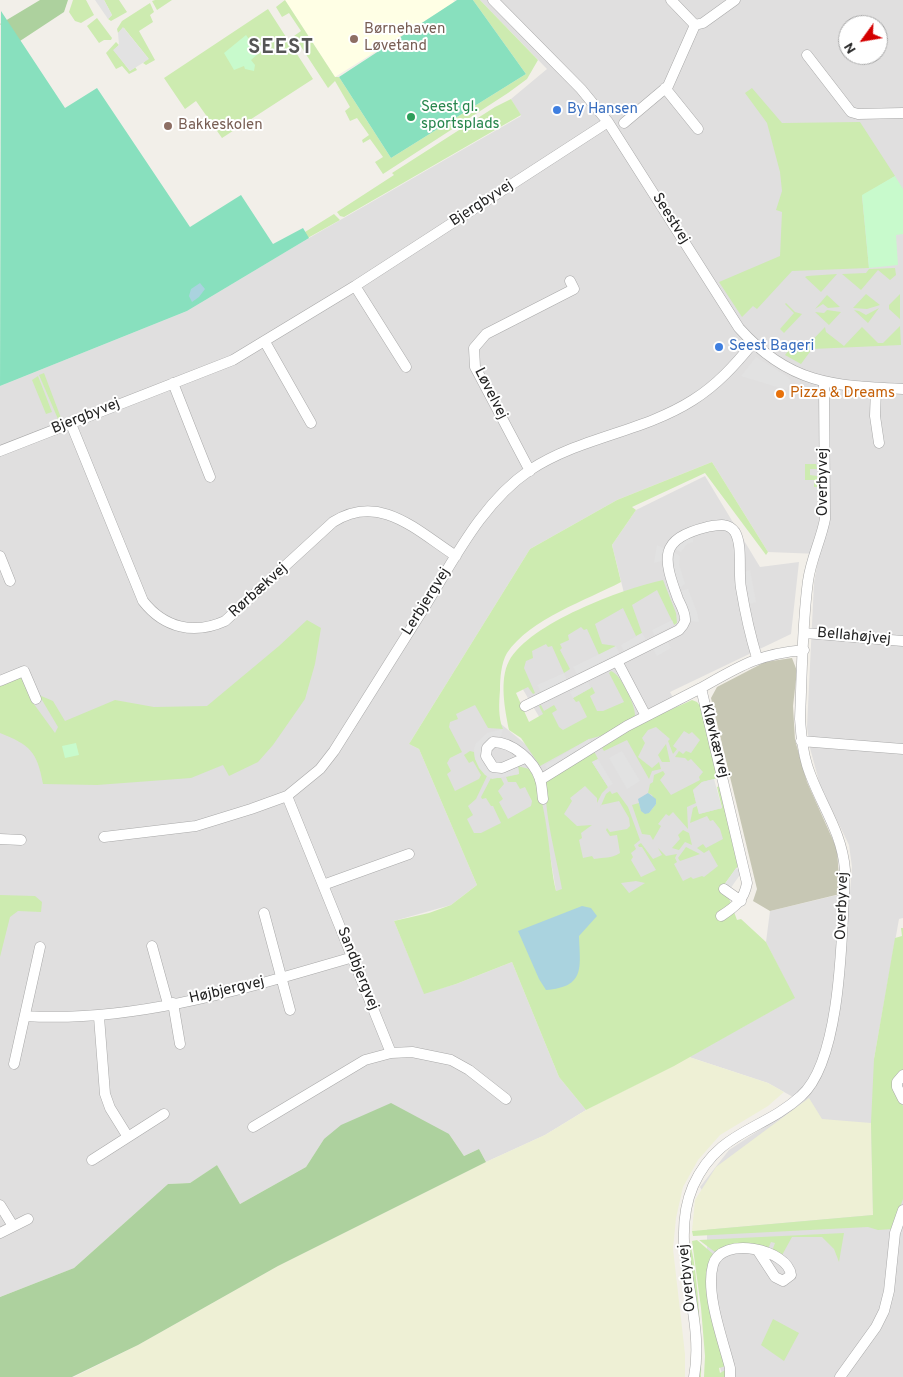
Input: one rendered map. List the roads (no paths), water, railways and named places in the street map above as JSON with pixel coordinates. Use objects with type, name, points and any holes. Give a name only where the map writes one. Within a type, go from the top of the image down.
[{"type":"street","name":"Seestvej","points":[[493,0],[581,89],[608,122],[735,321],[753,343],[786,367],[803,376],[824,383],[903,389]]},
{"type":"street","points":[[671,0],[694,25]]},
{"type":"street","points":[[694,25],[703,23],[735,0]]},
{"type":"street","points":[[624,122],[665,88],[694,25]]},
{"type":"street","points":[[807,55],[851,112],[858,114],[903,113]]},
{"type":"street","points":[[665,88],[698,129]]},
{"type":"street","name":"Bjergbyvej","points":[[0,451],[232,360],[266,342],[608,122]]},
{"type":"street","name":"Løvelvej","points":[[530,471],[475,367],[473,358],[474,348],[486,334],[574,289],[570,281]]},
{"type":"street","points":[[355,286],[406,367]]},
{"type":"street","points":[[266,342],[311,422]]},
{"type":"street","name":"Lerbjergvej","points":[[104,837],[196,826],[287,796],[320,769],[334,751],[456,556],[488,509],[508,487],[551,458],[664,415],[692,401],[727,374],[753,343]]},
{"type":"street","points":[[173,383],[210,477]]},
{"type":"street","name":"Overbyvej","points":[[694,1377],[696,1350],[684,1239],[687,1203],[693,1186],[701,1170],[725,1144],[793,1103],[808,1090],[827,1044],[838,998],[845,870],[843,849],[807,765],[801,741],[808,582],[812,555],[823,532],[825,519],[824,383]]},
{"type":"street","points":[[876,388],[875,416],[879,443]]},
{"type":"street","name":"Rørbækvej","points":[[71,424],[137,591],[150,610],[175,625],[203,628],[225,621],[334,522],[353,512],[371,510],[388,514],[456,556]]},
{"type":"street","points":[[525,706],[679,630],[685,622],[684,614],[669,576],[666,562],[668,548],[676,539],[688,532],[721,524],[727,526],[736,534],[740,553],[738,570],[741,588],[749,632],[757,658]]},
{"type":"street","points":[[0,556],[10,581]]},
{"type":"street","name":"Bellahøjvej","points":[[805,633],[903,641]]},
{"type":"street","name":"Kløvkærvej","points":[[741,901],[747,883],[701,688],[757,658],[775,653],[804,650]]},
{"type":"street","points":[[618,661],[646,716]]},
{"type":"street","points":[[0,681],[24,671],[36,699]]},
{"type":"street","points":[[540,780],[646,716],[701,688]]},
{"type":"street","points":[[801,741],[903,749]]},
{"type":"street","points":[[526,758],[540,780],[543,799]]},
{"type":"street","name":"Sandbjergvej","points":[[287,796],[391,1052]]},
{"type":"street","points":[[0,839],[21,840]]},
{"type":"street","points":[[323,885],[409,854]]},
{"type":"street","points":[[721,916],[741,901],[724,889]]},
{"type":"street","name":"Højbjergvej","points":[[264,913],[290,1010]]},
{"type":"street","name":"Højbjergvej","points":[[152,946],[180,1044]]},
{"type":"street","points":[[14,1064],[40,947]]},
{"type":"street","name":"Højbjergvej","points":[[25,1016],[99,1017],[170,1004],[282,978],[353,957]]},
{"type":"street","points":[[99,1017],[105,1094],[110,1108],[128,1137]]},
{"type":"street","points":[[253,1127],[365,1060],[391,1052],[412,1052],[451,1060],[469,1070],[506,1099]]},
{"type":"street","points":[[903,1075],[897,1082],[897,1087],[903,1099]]},
{"type":"street","points":[[92,1160],[164,1114]]},
{"type":"street","points":[[0,1205],[13,1226]]},
{"type":"street","points":[[840,1377],[876,1327],[884,1311],[889,1291],[895,1233],[903,1210]]},
{"type":"street","points":[[0,1233],[28,1219]]},
{"type":"street","points":[[730,1377],[730,1368],[713,1299],[713,1265],[717,1256],[726,1250],[734,1248],[758,1251]]},
{"type":"water","points":[[200,283],[205,289],[192,302],[189,296],[191,289]]},
{"type":"water","points":[[648,793],[656,799],[656,804],[649,813],[645,814],[641,811],[638,799]]},
{"type":"water","points":[[582,906],[591,908],[597,916],[579,936],[580,966],[578,974],[568,985],[546,990],[539,979],[518,931]]},
{"type":"place","name":"Børnehaven Løvetand","points":[[354,39]]},
{"type":"place","name":"By Hansen","points":[[557,110]]},
{"type":"place","name":"Seest gl. sportsplads","points":[[411,117]]},
{"type":"place","name":"Bakkeskolen","points":[[168,126]]},
{"type":"place","name":"Seest Bageri","points":[[719,347]]},
{"type":"place","name":"Pizza & Dreams","points":[[780,394]]},
{"type":"district","name":"SEEST","points":[[281,49]]}]
